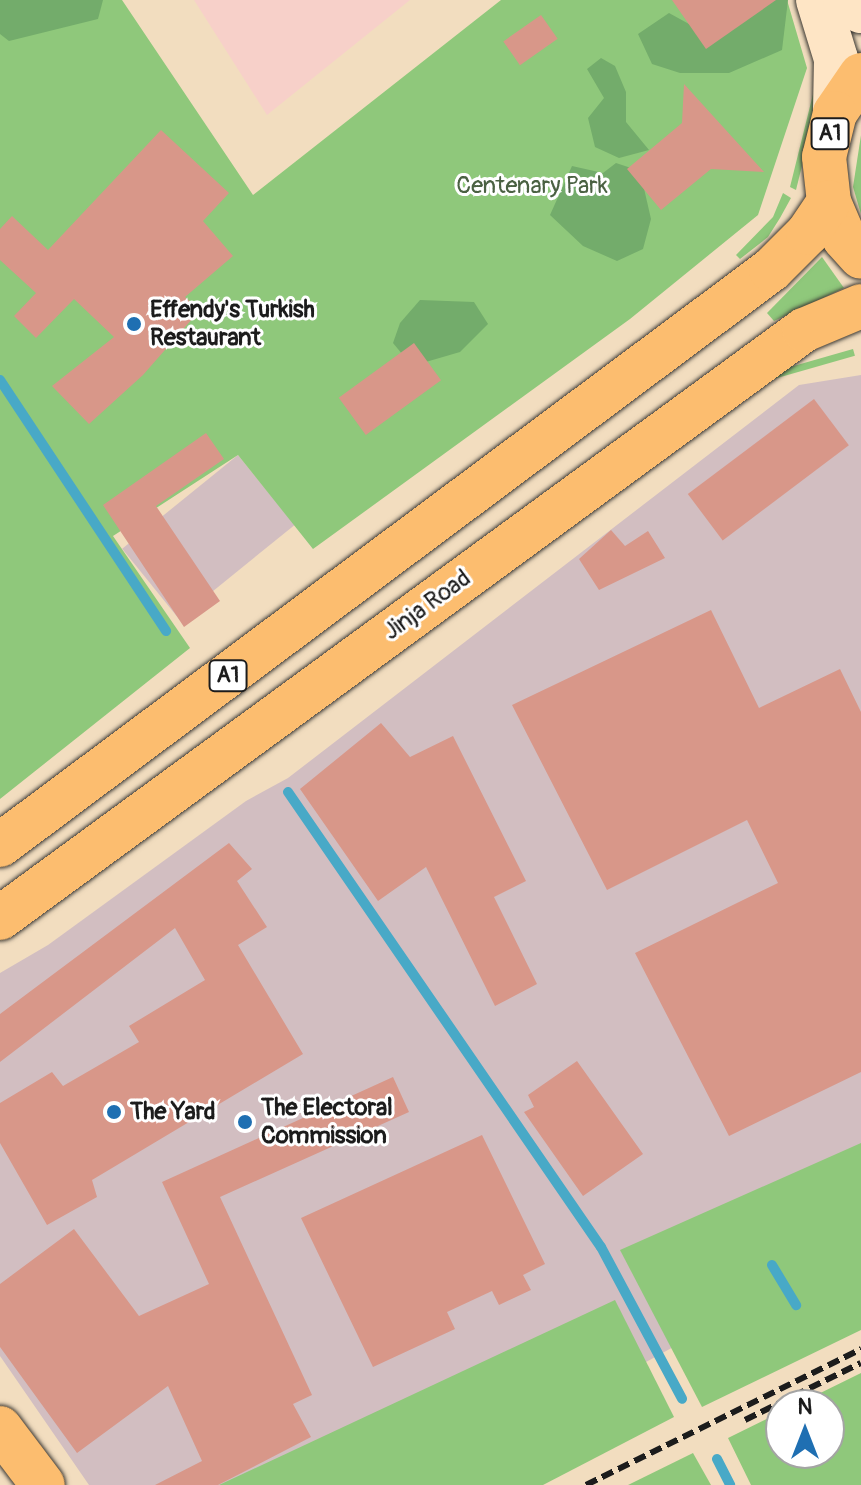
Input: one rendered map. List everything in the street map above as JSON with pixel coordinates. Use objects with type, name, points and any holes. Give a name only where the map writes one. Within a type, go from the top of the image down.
[{"type":"highway","name":"A1","points":[[861,75],[835,113],[824,157],[829,202],[844,238],[861,257]]},
{"type":"highway","name":"A1","points":[[0,845],[771,270],[808,233],[829,202]]},
{"type":"highway","name":"Jinja Road","points":[[0,918],[804,330],[861,306]]},
{"type":"highway","points":[[0,1428],[43,1485]]},
{"type":"street","points":[[818,0],[836,59],[835,113]]},
{"type":"street","points":[[845,0],[861,11]]},
{"type":"shaded area","points":[[194,0],[410,0],[267,115]]},
{"type":"shaded area","points":[[861,375],[861,1244],[422,1485],[89,1485],[0,1356],[0,973],[48,945],[246,801],[288,778],[799,385]]},
{"type":"shaded area","points":[[238,455],[295,525],[179,619],[122,549]]},
{"type":"green space","name":"Centenary Park","points":[[0,0],[122,0],[253,195],[501,0],[787,0],[807,68],[758,215],[630,319],[313,549],[238,455],[113,536],[190,648],[0,799]]},
{"type":"green space","points":[[0,0],[103,0],[98,19],[9,41],[0,34]]},
{"type":"green space","points":[[751,0],[788,0],[782,50],[729,73],[680,73],[652,64],[638,34],[669,13],[709,35]]},
{"type":"green space","points":[[797,0],[805,0],[825,73],[796,190],[790,187],[817,78],[813,32]]},
{"type":"green space","points":[[601,58],[615,66],[626,92],[626,122],[649,150],[619,158],[595,147],[588,118],[604,98],[587,69]]},
{"type":"green space","points":[[861,135],[861,214],[853,187]]},
{"type":"green space","points":[[616,163],[640,171],[651,219],[643,249],[617,261],[583,246],[550,215],[572,166],[603,173]]},
{"type":"green space","points":[[783,193],[791,198],[768,237],[740,259],[736,255],[773,217]]},
{"type":"green space","points":[[822,257],[844,288],[774,321],[767,313]]},
{"type":"green space","points":[[420,300],[474,302],[488,324],[460,352],[412,366],[393,343],[400,323]]},
{"type":"green space","points":[[853,349],[855,356],[768,381],[766,374]]},
{"type":"green space","points":[[861,1143],[861,1330],[702,1407],[620,1250]]},
{"type":"green space","points":[[615,1300],[674,1417],[543,1485],[219,1485]]},
{"type":"green space","points":[[861,1373],[861,1485],[751,1485],[728,1438],[765,1420],[765,1469],[845,1469],[845,1389],[828,1389]]},
{"type":"green space","points":[[693,1453],[711,1485],[628,1485]]},
{"type":"building","points":[[672,0],[776,0],[706,49]]},
{"type":"building","points":[[541,15],[558,39],[520,65],[503,41]]},
{"type":"building","points":[[684,84],[764,172],[711,169],[661,210],[627,169],[682,123]]},
{"type":"building","points":[[161,130],[229,193],[203,221],[233,256],[185,297],[200,310],[143,375],[89,424],[52,386],[114,337],[74,299],[36,338],[14,316],[36,293],[0,260],[0,229],[12,216],[48,250]]},
{"type":"building","points":[[414,343],[441,380],[366,435],[339,398]]},
{"type":"building","points":[[814,399],[849,445],[723,540],[688,494]]},
{"type":"building","points":[[206,433],[224,459],[156,506],[220,601],[184,627],[103,505]]},
{"type":"building","points":[[611,530],[625,546],[648,531],[665,558],[599,590],[579,559]]},
{"type":"building","points":[[711,610],[759,708],[840,669],[861,712],[861,1072],[729,1136],[635,953],[778,883],[747,820],[607,890],[512,705]]},
{"type":"building","points":[[381,723],[410,757],[453,736],[526,881],[494,897],[537,984],[495,1006],[426,867],[378,901],[300,789]]},
{"type":"building","points":[[229,843],[252,869],[237,881],[267,927],[238,945],[303,1054],[92,1180],[97,1197],[47,1225],[0,1143],[0,1103],[52,1072],[63,1086],[139,1042],[129,1026],[205,980],[175,928],[0,1062],[0,1014]]},
{"type":"building","points":[[577,1061],[643,1154],[583,1196],[524,1112],[534,1107],[528,1095]]},
{"type":"building","points":[[393,1077],[409,1112],[220,1197],[312,1395],[293,1404],[311,1437],[218,1485],[155,1485],[202,1461],[168,1386],[77,1453],[0,1347],[0,1284],[74,1229],[139,1316],[209,1284],[162,1182]]},
{"type":"building","points":[[482,1135],[545,1264],[523,1275],[531,1290],[499,1305],[492,1291],[447,1312],[455,1329],[373,1367],[301,1218]]},
{"type":"waterway","points":[[0,380],[166,631]]},
{"type":"waterway","points":[[288,792],[601,1247],[682,1399]]},
{"type":"waterway","points":[[772,1265],[796,1305]]},
{"type":"waterway","points":[[717,1459],[730,1485]]},
{"type":"railway","points":[[586,1485],[861,1349]]},
{"type":"railway","points":[[745,1420],[861,1363]]},
{"type":"place","name":"Effendy's Turkish Restaurant","points":[[134,324]]},
{"type":"place","name":"The Yard","points":[[114,1112]]},
{"type":"place","name":"The Electoral Commission","points":[[245,1122]]}]
